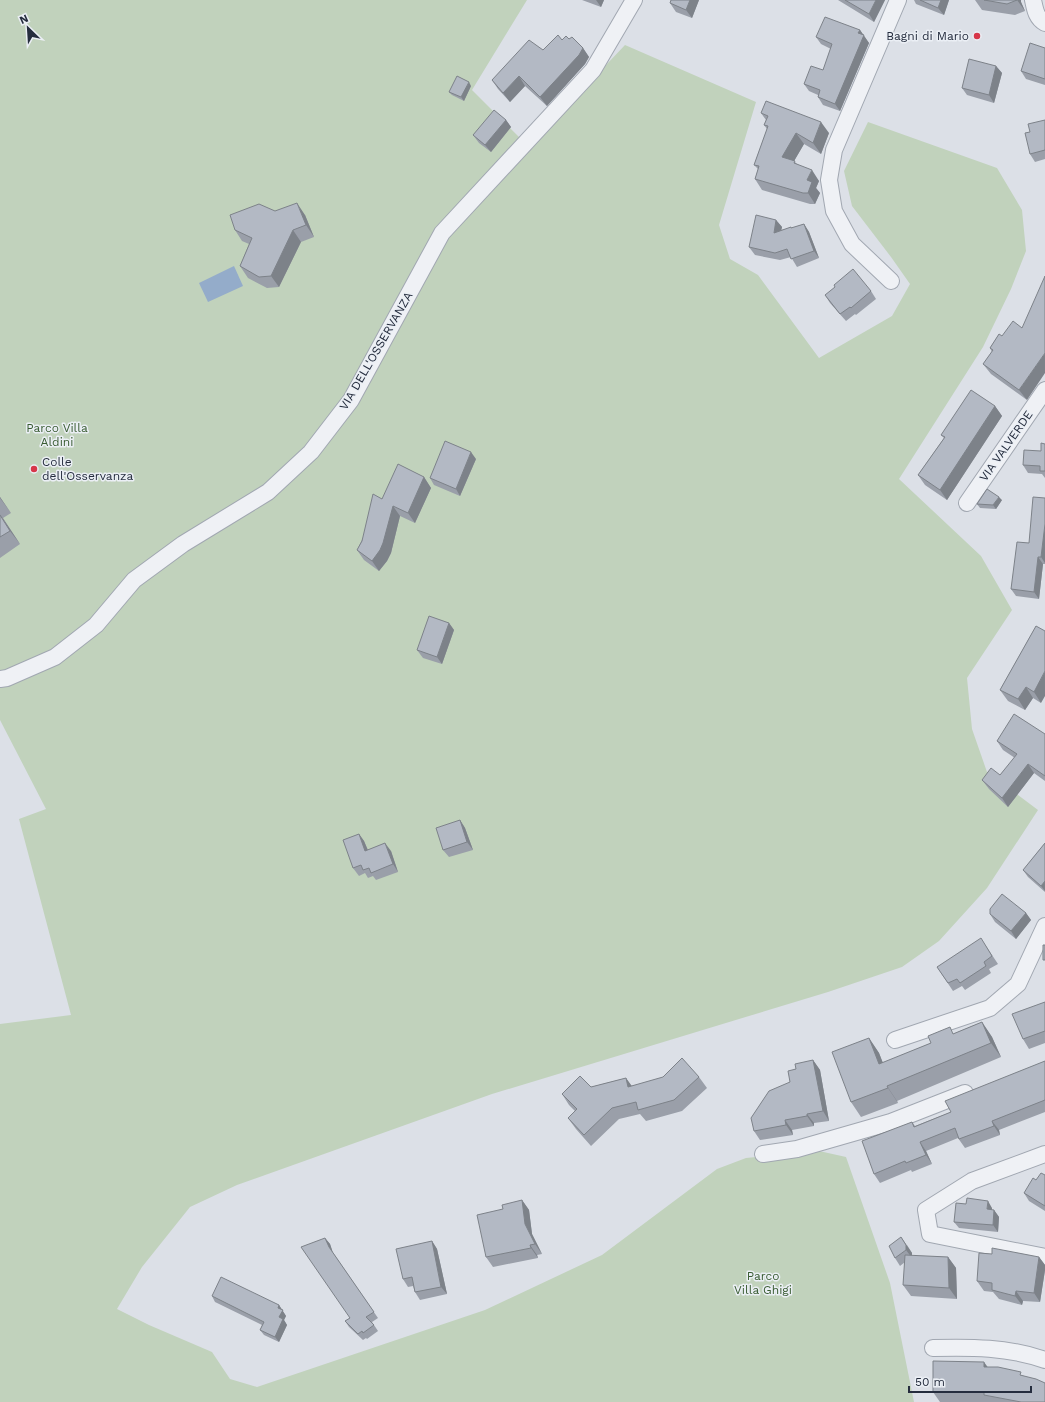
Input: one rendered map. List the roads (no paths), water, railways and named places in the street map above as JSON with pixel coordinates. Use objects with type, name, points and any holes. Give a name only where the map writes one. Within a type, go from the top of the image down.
[{"type":"street","name":"VIA DELL'OSSERVANZA","points":[[0,679],[7,678],[55,657],[96,625],[134,580],[184,544],[268,492],[311,452],[351,400],[442,233],[593,70],[634,0]]},
{"type":"street","points":[[892,281],[852,244],[834,210],[829,180],[834,150],[898,0]]},
{"type":"street","points":[[1033,0],[1036,13],[1041,21],[1045,22]]},
{"type":"street","name":"VIA VALVERDE","points":[[967,503],[1045,390]]},
{"type":"street","points":[[896,1040],[990,1008],[1018,984],[1045,926]]},
{"type":"street","points":[[763,1154],[797,1149],[891,1122],[979,1088]]},
{"type":"street","points":[[1045,1154],[972,1182],[926,1210],[930,1234],[1045,1256]]},
{"type":"street","points":[[933,1348],[976,1347],[1029,1354],[1045,1360]]},
{"type":"water","points":[[234,266],[243,286],[208,302],[199,283]]},
{"type":"place","name":"Bagni di Mario","points":[[977,36]]},
{"type":"place","name":"Colle dell'Osservanza","points":[[34,469]]},
{"type":"park label","name":"Parco Villa Aldini","points":[[57,435]]},
{"type":"park label","name":"Parco Villa Ghigi","points":[[763,1283]]}]
